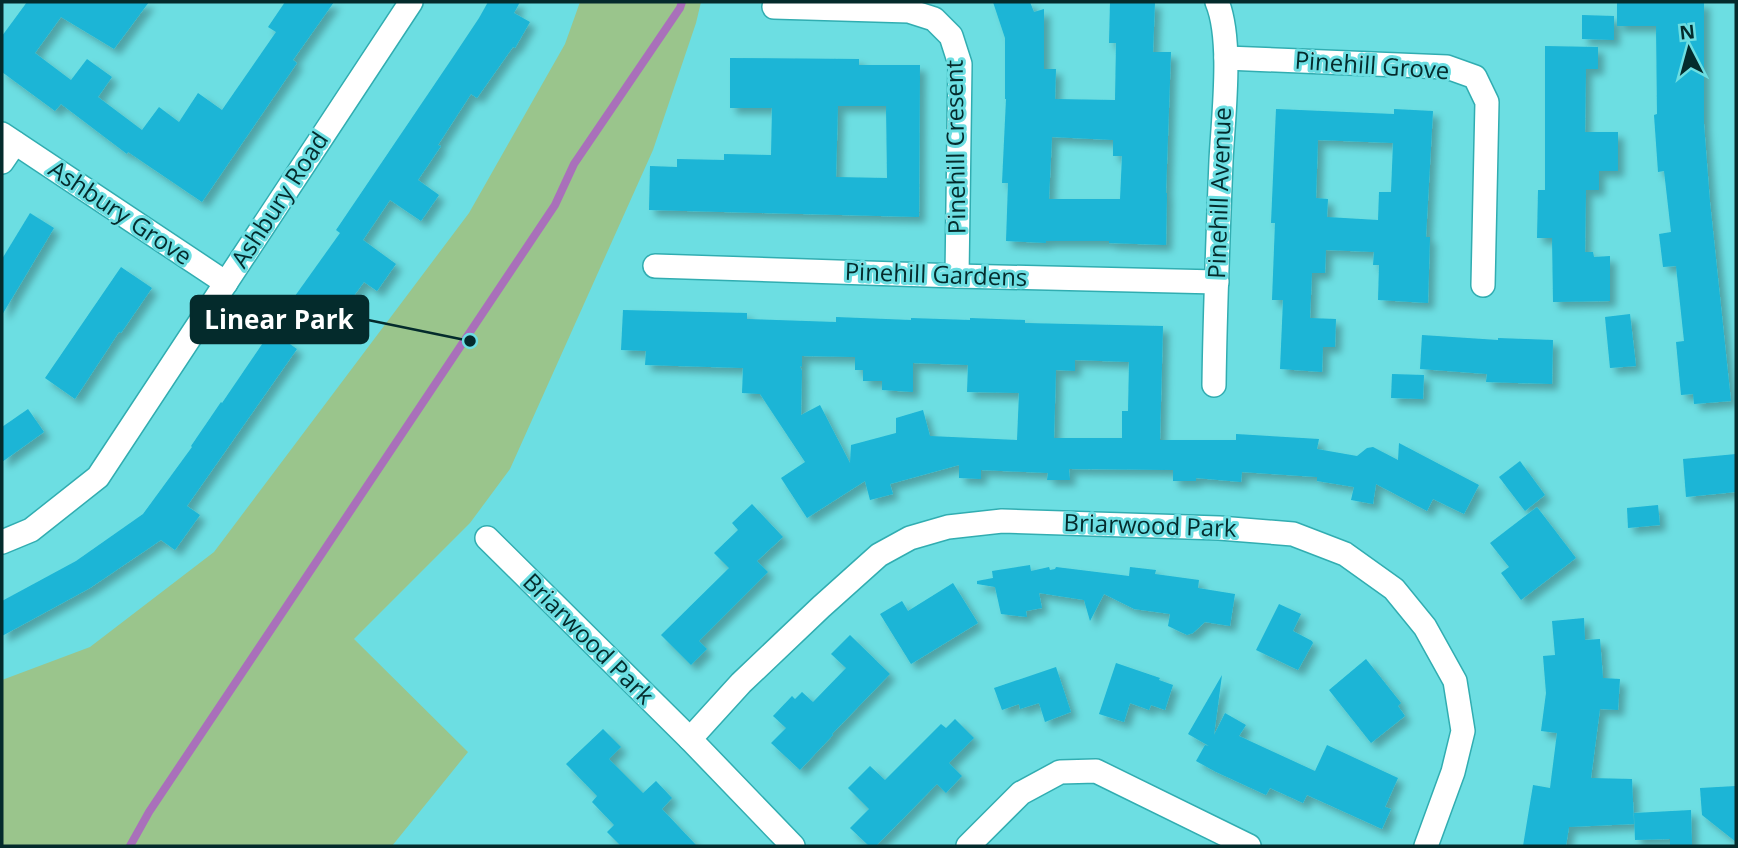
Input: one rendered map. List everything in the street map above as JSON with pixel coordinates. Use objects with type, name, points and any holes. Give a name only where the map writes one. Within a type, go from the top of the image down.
[{"type":"street","name":"Ashbury Road","points":[[2,541],[31,530],[98,477],[411,2]]},
{"type":"street","name":"Pinehill Avenue","points":[[1214,385],[1226,58],[1222,14],[1217,2]]},
{"type":"street","name":"Pinehill Cresent","points":[[774,6],[909,11],[934,19],[951,36],[960,64],[957,276]]},
{"type":"street","name":"Pinehill Grove","points":[[1226,58],[1447,67],[1475,77],[1488,102],[1483,285]]},
{"type":"street","name":"Ashbury Grove","points":[[6,146],[226,283]]},
{"type":"street","name":"Pinehill Gardens","points":[[655,266],[1217,282]]},
{"type":"street","name":"Briarwood Park","points":[[690,739],[741,683],[821,607],[879,555],[910,538],[948,527],[1002,521],[1219,528],[1293,534],[1345,554],[1394,589],[1425,627],[1455,681],[1463,731],[1453,772],[1426,846]]},
{"type":"street","name":"Briarwood Park","points":[[487,538],[690,739],[793,846]]},
{"type":"street","points":[[968,846],[1021,793],[1060,772],[1096,771],[1249,846]]},
{"type":"green space","points":[[580,2],[701,2],[653,150],[510,469],[470,523],[354,639],[468,752],[392,846],[2,846],[2,680],[90,647],[214,552],[469,213],[565,44]]},
{"type":"building","points":[[27,2],[149,2],[114,49],[61,17],[35,53],[71,80],[87,59],[112,77],[98,97],[142,130],[159,107],[179,122],[198,93],[222,110],[276,32],[268,27],[285,2],[334,2],[293,60],[297,63],[202,202],[128,152],[127,154],[61,104],[55,111],[2,72],[2,36]]},
{"type":"building","points":[[488,2],[520,2],[514,13],[530,22],[515,48],[513,47],[477,98],[471,94],[418,180],[439,195],[421,221],[390,200],[363,240],[396,264],[377,291],[364,282],[334,323],[295,296],[340,233],[336,230]]},
{"type":"building","points":[[993,2],[1030,2],[1034,12],[1044,9],[1044,69],[1056,69],[1055,99],[1115,100],[1116,43],[1109,43],[1110,2],[1155,2],[1153,52],[1171,52],[1166,245],[1109,241],[1006,241],[1008,183],[1002,183],[1006,99],[1005,38]],"holes":[[[1052,137],[1113,140],[1113,156],[1122,156],[1120,199],[1049,199]]]},
{"type":"building","points":[[1617,2],[1704,2],[1704,124],[1731,401],[1694,404],[1693,394],[1681,395],[1676,342],[1684,341],[1676,266],[1663,267],[1659,234],[1671,232],[1664,171],[1658,172],[1654,115],[1657,114],[1656,26],[1617,26]]},
{"type":"building","points":[[1582,15],[1614,16],[1614,40],[1582,39]]},
{"type":"building","points":[[1545,46],[1598,47],[1598,69],[1586,69],[1585,132],[1618,132],[1618,171],[1599,171],[1599,190],[1586,190],[1585,252],[1593,252],[1594,257],[1610,256],[1610,301],[1553,302],[1552,238],[1537,238],[1538,190],[1545,190]]},
{"type":"building","points":[[730,58],[859,59],[859,65],[920,65],[919,217],[649,210],[650,166],[677,167],[677,159],[724,160],[724,154],[771,155],[772,108],[730,108]],"holes":[[[838,106],[886,106],[887,178],[836,177]]]},
{"type":"building","points":[[1276,109],[1394,114],[1394,109],[1433,111],[1426,237],[1430,237],[1428,303],[1378,300],[1379,265],[1373,265],[1374,252],[1326,250],[1325,273],[1312,273],[1310,318],[1336,319],[1335,347],[1323,347],[1322,372],[1280,369],[1283,300],[1272,300],[1275,223],[1271,223]],"holes":[[[1318,140],[1393,143],[1391,192],[1379,192],[1378,220],[1327,217],[1328,199],[1316,198]]]},
{"type":"building","points":[[30,213],[54,228],[2,315],[2,259]]},
{"type":"building","points":[[121,267],[152,288],[75,399],[45,378]]},
{"type":"building","points":[[623,310],[747,313],[747,319],[836,322],[836,317],[911,320],[970,318],[1025,320],[1025,323],[1163,326],[1160,440],[1236,440],[1236,434],[1319,439],[1317,449],[1357,456],[1373,447],[1398,460],[1399,443],[1479,485],[1464,514],[1433,499],[1427,511],[1376,484],[1373,504],[1351,500],[1354,487],[1317,481],[1317,477],[1242,472],[1241,482],[1196,478],[1196,481],[1173,481],[1173,470],[1069,469],[1070,480],[1047,480],[1048,473],[981,470],[981,479],[959,478],[959,465],[890,484],[893,494],[870,500],[865,481],[807,518],[781,478],[805,462],[760,394],[742,393],[743,368],[645,365],[646,351],[621,350]],"holes":[[[802,356],[855,357],[855,370],[863,370],[863,381],[882,381],[882,390],[913,392],[913,363],[968,365],[967,392],[1019,393],[1017,440],[930,436],[923,410],[896,418],[896,433],[851,445],[850,463],[820,405],[801,415]],[[1075,360],[1129,362],[1128,411],[1122,411],[1122,438],[1054,438],[1056,370],[1075,371]]]},
{"type":"building","points":[[1630,314],[1636,366],[1610,368],[1605,317]]},
{"type":"building","points":[[271,331],[297,349],[187,506],[200,515],[175,550],[161,540],[90,588],[2,636],[2,601],[76,561],[143,514]]},
{"type":"building","points":[[1422,335],[1553,340],[1552,384],[1486,382],[1487,374],[1420,369]]},
{"type":"building","points":[[1392,374],[1424,375],[1423,399],[1391,398]]},
{"type":"building","points":[[28,409],[44,432],[2,462],[2,427]]},
{"type":"building","points":[[1736,454],[1736,492],[1686,497],[1683,459]]},
{"type":"building","points":[[1520,461],[1545,495],[1525,511],[1499,477]]},
{"type":"building","points":[[752,504],[783,537],[757,561],[768,572],[699,641],[707,649],[691,665],[661,635],[729,568],[714,553],[738,530],[732,523]]},
{"type":"building","points":[[1658,505],[1660,525],[1628,528],[1627,508]]},
{"type":"building","points":[[1537,507],[1576,558],[1521,600],[1501,573],[1509,567],[1490,543]]},
{"type":"building","points":[[1030,565],[1031,571],[1056,567],[1129,576],[1130,567],[1156,570],[1155,574],[1199,580],[1198,588],[1235,594],[1230,626],[1205,622],[1187,635],[1168,626],[1170,614],[1134,609],[1104,594],[1090,621],[1084,600],[1039,593],[1042,608],[1026,611],[1027,617],[1001,614],[995,587],[977,584],[977,581],[993,578],[992,571]]},
{"type":"building","points":[[953,583],[978,623],[911,664],[880,614],[902,601],[908,611]]},
{"type":"building","points":[[1279,604],[1301,614],[1293,631],[1313,643],[1298,670],[1256,650]]},
{"type":"building","points":[[1584,618],[1585,640],[1600,639],[1603,678],[1620,679],[1618,710],[1600,709],[1591,778],[1632,779],[1634,824],[1569,827],[1566,846],[1523,846],[1533,785],[1550,788],[1557,733],[1541,731],[1546,693],[1543,656],[1555,655],[1552,621]]},
{"type":"building","points":[[850,635],[890,674],[800,770],[771,743],[786,728],[773,716],[792,696],[795,699],[802,692],[813,702],[846,668],[831,654]]},
{"type":"building","points":[[1366,659],[1401,703],[1398,706],[1405,716],[1371,743],[1329,690]]},
{"type":"building","points":[[1116,663],[1173,685],[1165,710],[1151,705],[1149,710],[1130,703],[1124,722],[1099,714]]},
{"type":"building","points":[[1056,667],[1071,712],[1045,722],[1039,703],[1020,709],[1019,704],[1002,710],[994,688]]},
{"type":"building","points":[[1222,675],[1214,735],[1225,713],[1246,725],[1239,736],[1315,771],[1327,745],[1398,778],[1385,807],[1391,809],[1382,829],[1307,795],[1303,803],[1270,788],[1266,795],[1196,761],[1205,745],[1209,746],[1188,734]]},
{"type":"building","points":[[955,719],[974,738],[949,763],[962,776],[946,793],[937,784],[876,846],[869,846],[850,828],[869,809],[848,788],[870,766],[885,780],[941,724],[946,728]]},
{"type":"building","points":[[603,729],[621,747],[609,759],[643,793],[656,781],[672,798],[662,809],[697,846],[621,846],[607,832],[614,825],[592,802],[597,796],[566,764]]},
{"type":"building","points":[[1736,786],[1736,842],[1702,815],[1700,788]]},
{"type":"building","points":[[1691,810],[1692,846],[1670,846],[1670,839],[1635,840],[1634,813]]},
{"type":"waterway","points":[[130,846],[149,812],[555,205],[574,164],[682,2]]},
{"type":"place","name":"Linear Park","points":[[470,341]]}]
